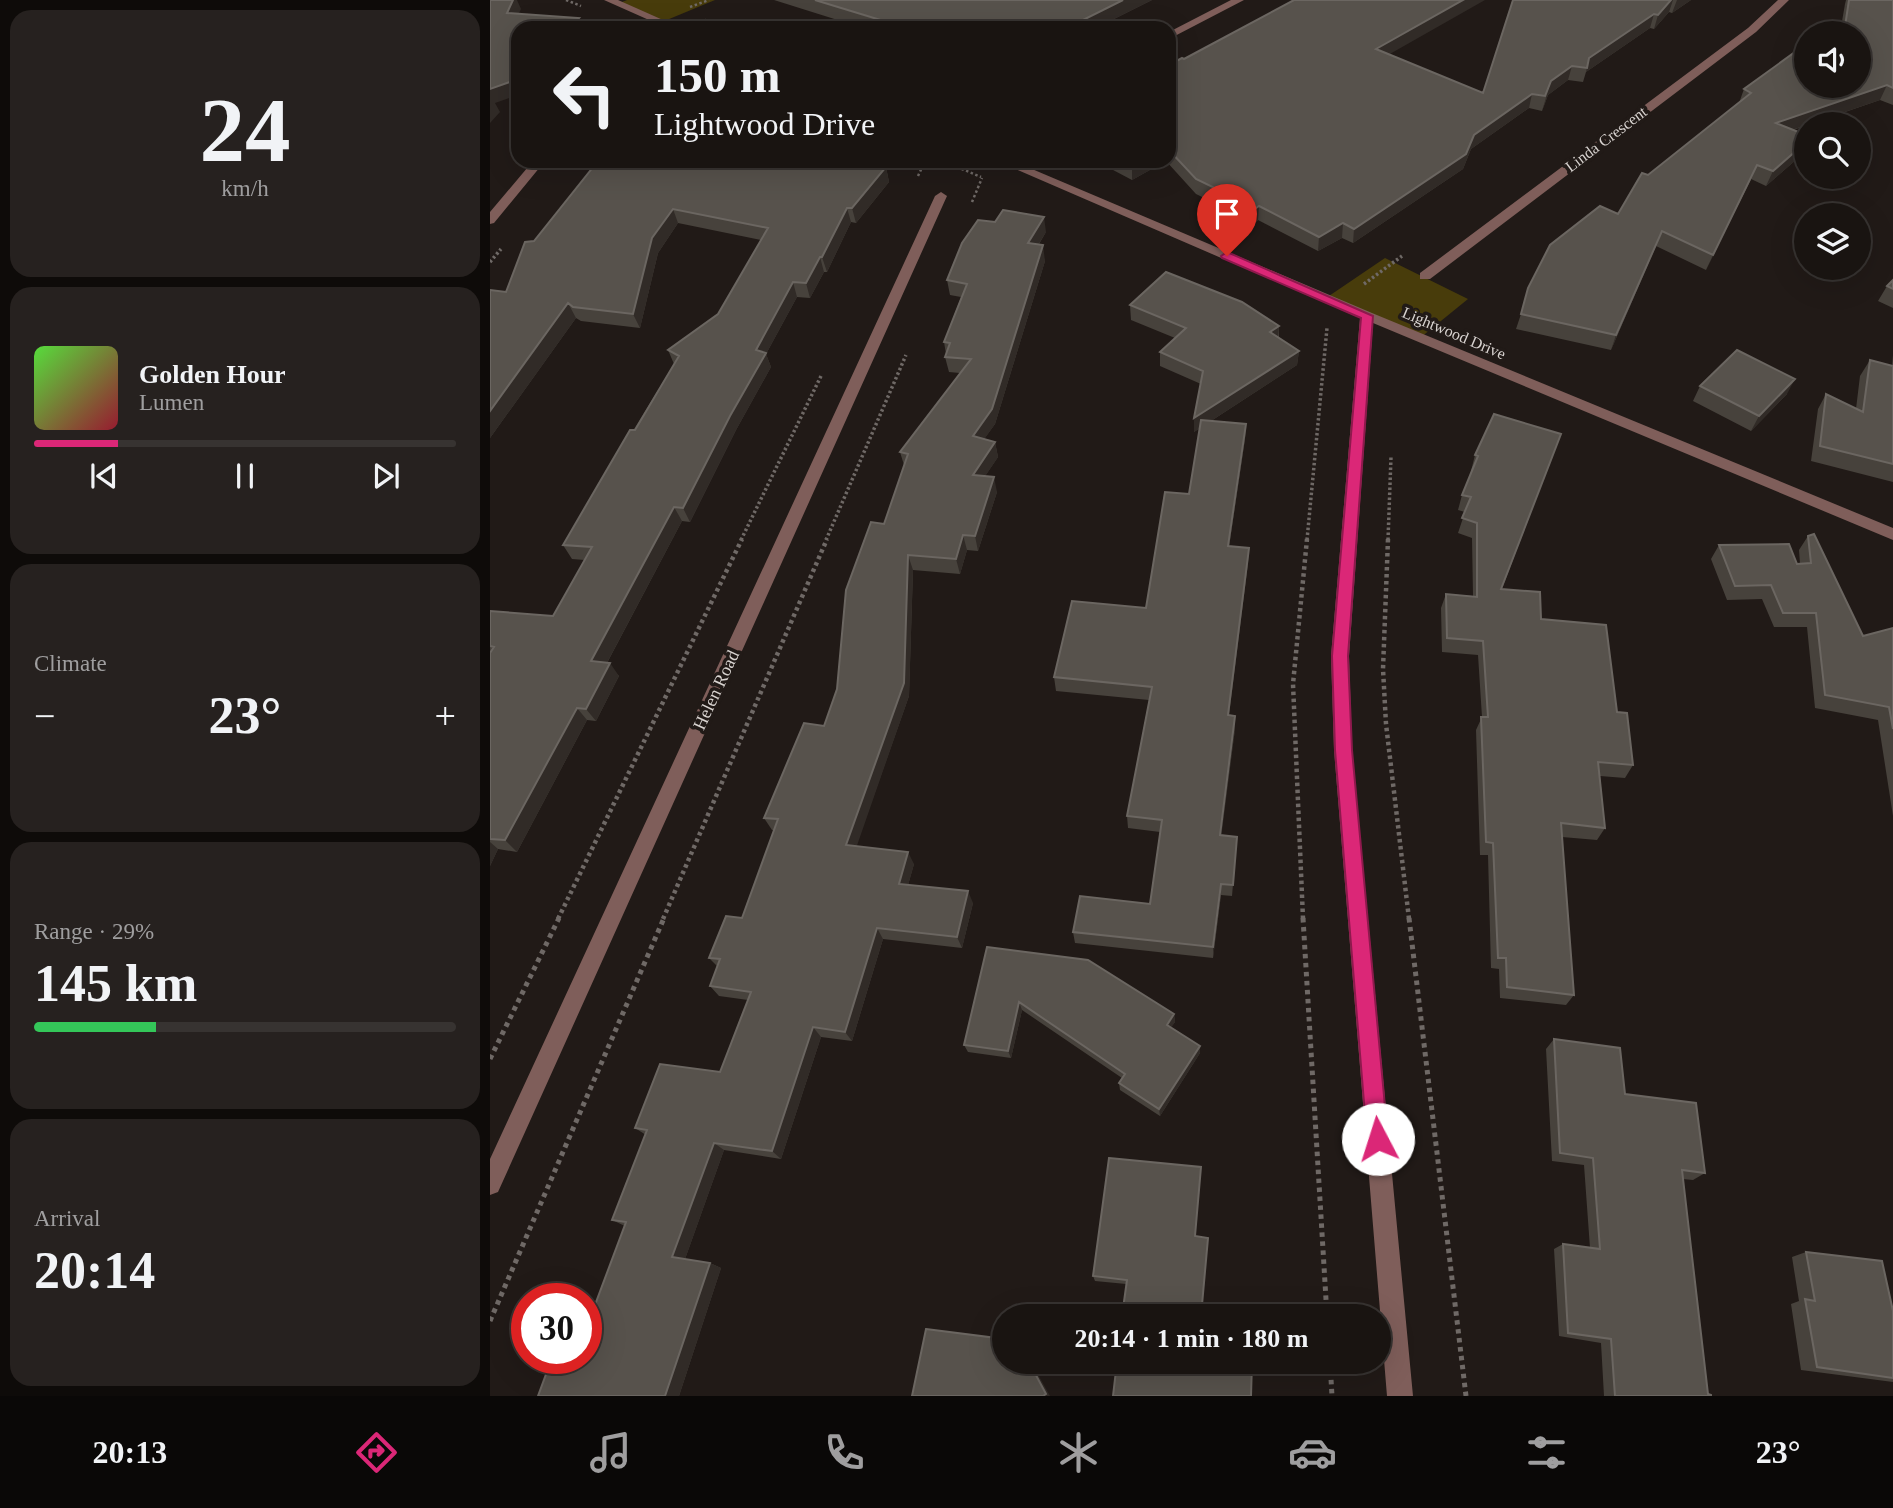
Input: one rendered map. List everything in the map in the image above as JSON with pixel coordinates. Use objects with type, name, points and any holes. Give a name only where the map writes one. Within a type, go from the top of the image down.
[{"type":"street","points":[[609,0],[649,21]]},
{"type":"street","points":[[1176,32],[1239,0]]},
{"type":"street","name":"Linda Crescent","points":[[1425,276],[1752,30],[1784,0]]},
{"type":"street","points":[[490,220],[534,168]]},
{"type":"street","name":"Lightwood Drive","points":[[1019,168],[1367,316],[1893,534]]},
{"type":"street","name":"Helen Road","points":[[490,1184],[941,196]]},
{"type":"street","points":[[1367,316],[1340,669],[1343,750],[1401,1396]]},
{"type":"path","points":[[682,11],[709,0]]},
{"type":"path","points":[[913,186],[922,168]]},
{"type":"path","points":[[971,203],[982,177]]},
{"type":"path","points":[[1326,1304],[1297,825],[1293,684],[1327,324]]},
{"type":"path","points":[[490,1321],[911,344]]},
{"type":"path","points":[[490,1059],[822,373]]},
{"type":"path","points":[[1392,449],[1384,668],[1386,724],[1466,1396]]},
{"type":"path","points":[[1331,1374],[1332,1396]]},
{"type":"shaded area","points":[[627,0],[715,0],[664,21],[617,4]]},
{"type":"shaded area","points":[[1385,258],[1468,299],[1420,338],[1326,298]]},
{"type":"building","points":[[490,0],[513,0],[507,13],[579,18],[576,21],[511,21],[511,82],[490,89]]},
{"type":"building","points":[[815,0],[1123,0],[1081,21],[884,21]]},
{"type":"building","points":[[1294,0],[1463,0],[1376,49],[1483,93],[1513,0],[1671,0],[1658,15],[1654,14],[1589,58],[1587,68],[1572,66],[1551,81],[1545,96],[1532,94],[1474,135],[1466,154],[1354,229],[1343,223],[1319,237],[1259,206],[1256,208],[1196,179],[1176,158],[1176,61]]},
{"type":"building","points":[[1849,0],[1893,0],[1893,88],[1887,85],[1871,90],[1871,21],[1846,21]]},
{"type":"building","points":[[1794,53],[1794,98],[1849,98],[1808,112],[1794,112],[1794,117],[1776,123],[1794,130],[1794,153],[1773,171],[1757,165],[1713,255],[1662,231],[1616,335],[1521,314],[1528,288],[1550,245],[1600,206],[1618,214],[1642,173],[1648,175],[1751,93],[1744,89]]},
{"type":"building","points":[[592,168],[885,168],[852,208],[847,208],[806,283],[793,282],[756,350],[766,353],[683,508],[674,507],[591,661],[610,663],[586,709],[577,708],[505,840],[490,839],[490,653],[494,647],[490,646],[490,611],[553,616],[592,547],[563,545],[630,430],[635,430],[679,356],[668,350],[718,314],[768,228],[673,209],[652,238],[633,314],[573,307],[568,303],[490,411],[490,290],[506,292],[525,242],[534,241]]},
{"type":"building","points":[[1003,210],[1044,217],[1028,243],[1043,245],[992,409],[973,436],[995,442],[973,475],[994,477],[975,536],[963,535],[956,559],[908,555],[904,683],[846,845],[908,852],[899,884],[968,891],[957,937],[877,928],[845,1032],[813,1027],[772,1151],[714,1143],[672,1257],[710,1263],[665,1396],[538,1396],[546,1374],[602,1374],[602,1286],[626,1222],[612,1220],[647,1130],[635,1128],[660,1064],[720,1072],[751,992],[710,986],[720,959],[709,958],[726,916],[742,918],[778,819],[764,818],[804,723],[824,726],[837,689],[846,590],[871,522],[884,524],[908,454],[900,452],[971,359],[945,357],[950,343],[944,342],[967,284],[947,280],[962,243],[978,220],[995,222]]},
{"type":"building","points":[[1166,272],[1242,302],[1279,326],[1270,332],[1299,351],[1194,418],[1203,371],[1160,352],[1186,328],[1130,305]]},
{"type":"building","points":[[1737,350],[1795,379],[1759,416],[1700,386]]},
{"type":"building","points":[[1870,360],[1893,366],[1893,464],[1820,446],[1826,394],[1863,412]]},
{"type":"building","points":[[1494,414],[1561,434],[1501,589],[1540,592],[1541,619],[1606,625],[1617,712],[1627,713],[1633,765],[1598,762],[1605,828],[1561,823],[1574,995],[1507,987],[1506,958],[1498,958],[1493,843],[1486,842],[1481,717],[1488,717],[1483,641],[1447,638],[1446,594],[1477,597],[1477,523],[1462,518],[1471,497],[1462,495],[1478,456],[1475,455]]},
{"type":"building","points":[[1201,420],[1246,424],[1228,546],[1249,548],[1228,715],[1235,716],[1220,835],[1237,837],[1233,885],[1221,884],[1213,947],[1073,932],[1080,896],[1150,904],[1162,820],[1127,816],[1152,687],[1054,677],[1072,601],[1146,608],[1165,492],[1189,494]]},
{"type":"building","points":[[1814,534],[1863,636],[1893,628],[1893,729],[1889,707],[1825,695],[1816,613],[1783,613],[1771,585],[1735,586],[1719,545],[1789,544],[1797,564],[1811,563],[1808,536]]},
{"type":"building","points":[[987,947],[1088,960],[1174,1014],[1167,1025],[1200,1046],[1159,1109],[1119,1083],[1125,1074],[1019,1002],[1008,1051],[964,1045]]},
{"type":"building","points":[[1554,1039],[1620,1048],[1625,1094],[1696,1103],[1705,1173],[1682,1170],[1708,1394],[1711,1396],[1615,1396],[1611,1339],[1568,1333],[1563,1244],[1600,1249],[1593,1158],[1560,1153]]},
{"type":"building","points":[[1109,1158],[1201,1167],[1195,1236],[1208,1238],[1202,1304],[1124,1304],[1127,1280],[1093,1276]]},
{"type":"building","points":[[1806,1252],[1882,1261],[1893,1311],[1893,1378],[1817,1367],[1805,1299],[1815,1301]]},
{"type":"building","points":[[926,1329],[992,1337],[992,1374],[1035,1374],[1046,1394],[1043,1396],[912,1396]]},
{"type":"building","points":[[1116,1374],[1252,1374],[1251,1396],[1113,1396]]},
{"type":"route","points":[[1227,256],[1367,316],[1340,656],[1343,750],[1378,1139]]}]
